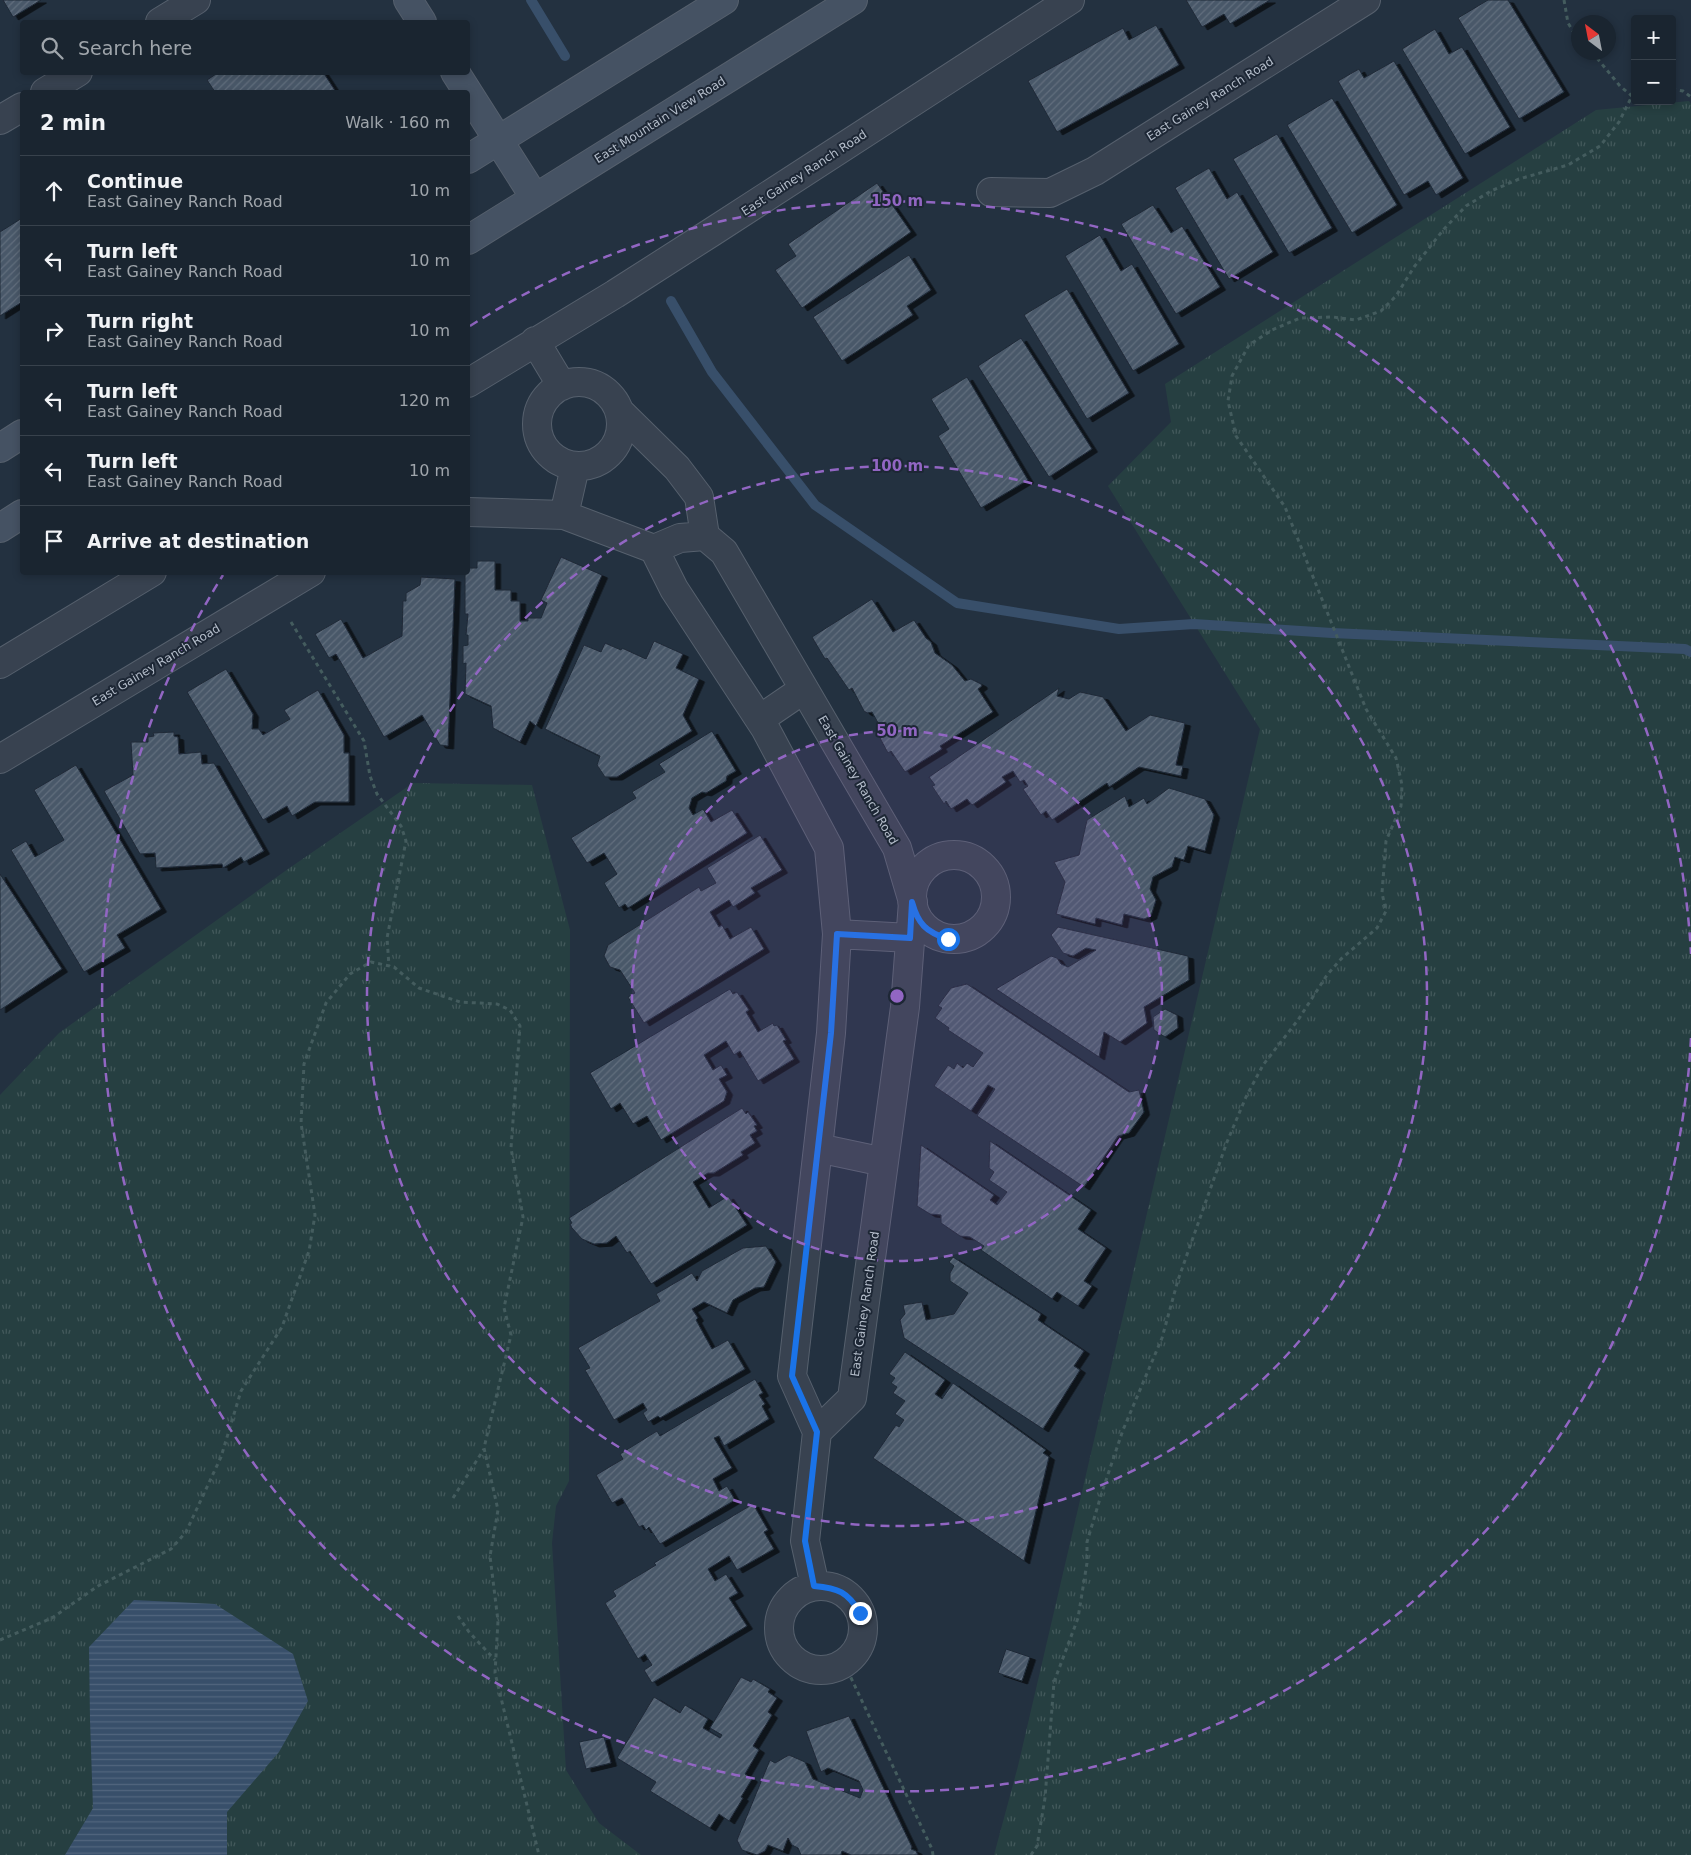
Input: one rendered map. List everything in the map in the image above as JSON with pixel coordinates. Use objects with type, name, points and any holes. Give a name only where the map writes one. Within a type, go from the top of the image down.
[{"type":"main road","points":[[408,0],[421,20]]},
{"type":"main road","points":[[470,158],[724,0]]},
{"type":"main road","name":"East Mountain View Road","points":[[470,239],[853,0]]},
{"type":"main road","points":[[457,75],[466,90]]},
{"type":"main road","points":[[470,96],[535,198]]},
{"type":"main road","points":[[0,448],[20,435]]},
{"type":"main road","points":[[0,528],[20,515]]},
{"type":"street","points":[[163,20],[196,0]]},
{"type":"street","name":"East Gainey Ranch Road","points":[[470,382],[615,294],[1070,0]]},
{"type":"street","name":"East Gainey Ranch Road","points":[[990,192],[1050,193],[1095,171],[1366,0]]},
{"type":"street","points":[[49,90],[73,75]]},
{"type":"street","points":[[0,120],[20,107]]},
{"type":"street","points":[[535,341],[562,386]]},
{"type":"street","points":[[619,410],[621,424],[619,438],[612,450],[602,460],[589,465],[576,467],[562,463],[551,456],[542,445],[537,432],[537,418],[542,404],[550,394],[562,386],[575,382],[589,383],[602,389],[612,398],[619,410],[677,468],[699,497],[705,536],[680,538],[654,549]]},
{"type":"street","points":[[564,515],[576,467]]},
{"type":"street","points":[[470,512],[564,515],[654,549],[674,589],[760,719],[829,848],[837,934],[831,1033],[792,1376],[817,1432],[805,1541],[814,1586]]},
{"type":"street","name":"East Gainey Ranch Road","points":[[705,536],[724,552],[897,848],[912,902],[905,1008],[852,1398],[817,1432]]},
{"type":"street","points":[[0,664],[147,575]]},
{"type":"street","name":"East Gainey Ranch Road","points":[[0,759],[307,575]]},
{"type":"street","points":[[760,719],[804,689]]},
{"type":"street","points":[[837,934],[910,938]]},
{"type":"street","points":[[818,1148],[884,1162]]},
{"type":"street","points":[[814,1586],[829,1587],[842,1592],[853,1601],[860,1613],[863,1627],[861,1641],[855,1654],[844,1663],[831,1669],[817,1670],[804,1667],[792,1660],[784,1649],[779,1636],[781,1616],[791,1598],[814,1586]]},
{"type":"path","points":[[1564,0],[1568,22],[1571,27]]},
{"type":"path","points":[[1599,60],[1620,86],[1631,94]]},
{"type":"path","points":[[1676,89],[1683,91],[1691,97]]},
{"type":"path","points":[[1031,1855],[1038,1846],[1045,1798],[1048,1736],[1054,1682],[1078,1618],[1087,1563],[1087,1542],[1123,1430],[1162,1338],[1178,1280],[1227,1142],[1246,1097],[1264,1065],[1298,1020],[1327,974],[1341,959],[1377,928],[1386,911],[1382,893],[1386,841],[1401,806],[1402,785],[1396,758],[1366,709],[1285,507],[1236,436],[1228,401],[1232,376],[1249,345],[1272,330],[1300,318],[1333,317],[1356,320],[1381,311],[1396,296],[1414,267],[1444,229],[1466,206],[1500,187],[1568,165],[1600,146],[1619,122],[1631,100]]},
{"type":"path","points":[[274,595],[364,741],[370,776],[378,794],[401,826],[406,841],[387,938],[389,966]]},
{"type":"path","points":[[0,1640],[52,1618],[98,1586],[170,1549],[186,1532],[221,1457],[241,1391],[282,1327],[309,1251],[315,1215],[301,1123],[304,1064],[326,1003],[350,974],[371,962],[394,967],[419,988],[460,1002],[497,1004],[510,1010],[520,1026],[511,1148],[523,1217],[504,1308],[511,1335],[484,1448],[453,1498]]},
{"type":"path","points":[[484,1448],[498,1510],[490,1556],[498,1621],[495,1673],[539,1855]]},
{"type":"path","points":[[458,1616],[469,1632],[495,1660]]},
{"type":"path","points":[[844,1663],[932,1849],[933,1855]]},
{"type":"green space","points":[[1689,101],[1691,104],[1691,1855],[994,1855],[1018,1766],[1260,729],[1108,486],[1171,422],[1165,384],[1596,110],[1648,105],[1676,105],[1676,102]]},
{"type":"green space","points":[[413,783],[532,785],[570,930],[569,1481],[556,1506],[552,1543],[566,1770],[599,1823],[641,1855],[0,1855],[0,1095],[59,1033],[288,869]]},
{"type":"water","points":[[134,1600],[215,1604],[293,1654],[308,1701],[279,1752],[227,1812],[227,1855],[65,1855],[93,1808],[89,1647]]},
{"type":"building","points":[[3,0],[41,0],[13,17]]},
{"type":"building","points":[[1186,0],[1270,0],[1230,24],[1224,14],[1202,27]]},
{"type":"building","points":[[1488,0],[1508,0],[1564,92],[1519,119],[1458,18]]},
{"type":"building","points":[[1156,25],[1179,65],[1057,132],[1028,81],[1123,28],[1129,40]]},
{"type":"building","points":[[1435,29],[1449,54],[1462,47],[1510,127],[1465,154],[1402,49]]},
{"type":"building","points":[[1394,61],[1463,178],[1436,195],[1428,181],[1404,195],[1338,81],[1359,69],[1364,78]]},
{"type":"building","points":[[214,75],[325,75],[335,90],[214,90],[207,80]]},
{"type":"building","points":[[1332,98],[1397,205],[1352,233],[1287,125]]},
{"type":"building","points":[[1277,134],[1332,228],[1289,253],[1233,159]]},
{"type":"building","points":[[1209,168],[1227,199],[1237,192],[1273,252],[1229,279],[1175,188]]},
{"type":"building","points":[[877,183],[911,232],[802,308],[775,270],[796,256],[788,244]]},
{"type":"building","points":[[1153,205],[1171,233],[1182,226],[1220,287],[1176,314],[1121,224]]},
{"type":"building","points":[[20,219],[20,303],[0,316],[0,232]]},
{"type":"building","points":[[1100,235],[1121,271],[1132,264],[1179,344],[1133,371],[1065,256]]},
{"type":"building","points":[[909,255],[931,290],[907,306],[913,315],[842,361],[813,317]]},
{"type":"building","points":[[1067,289],[1129,393],[1087,419],[1024,315]]},
{"type":"building","points":[[1021,338],[1092,449],[1049,477],[978,366]]},
{"type":"building","points":[[967,377],[1028,480],[981,508],[938,436],[949,429],[931,399]]},
{"type":"building","points":[[561,557],[602,575],[536,726],[530,721],[520,742],[493,728],[491,706],[465,694],[466,663],[463,664],[463,646],[468,645],[468,635],[466,635],[468,614],[465,614],[465,575],[470,575],[470,568],[477,568],[477,561],[495,561],[495,590],[511,590],[511,601],[520,601],[520,621],[528,621],[528,618],[541,618],[547,603],[541,600]]},
{"type":"building","points":[[421,577],[455,579],[448,746],[440,745],[422,715],[384,737],[336,654],[329,658],[315,634],[341,619],[363,658],[402,636],[403,601],[406,601],[406,593],[420,585]]},
{"type":"building","points":[[872,599],[893,632],[914,620],[926,638],[931,642],[935,653],[952,665],[965,681],[971,679],[981,684],[982,686],[978,689],[993,712],[940,746],[942,749],[905,772],[891,751],[888,753],[881,740],[882,730],[872,712],[867,713],[864,711],[852,688],[849,690],[827,658],[825,659],[812,637]]},
{"type":"building","points":[[654,641],[683,654],[676,668],[699,679],[683,715],[692,731],[617,777],[605,777],[597,765],[600,756],[545,729],[584,645],[601,652],[605,643],[621,650],[622,648],[646,659]]},
{"type":"building","points":[[226,669],[253,714],[252,729],[259,729],[263,735],[290,719],[284,710],[318,690],[344,735],[344,753],[349,753],[349,802],[315,802],[292,816],[287,806],[263,820],[187,692]]},
{"type":"building","points":[[1059,688],[1057,696],[1069,699],[1080,692],[1103,697],[1126,731],[1150,715],[1185,723],[1176,765],[1183,766],[1181,776],[1139,767],[1109,787],[1107,783],[1052,820],[1046,811],[1041,815],[1023,789],[1028,786],[1024,780],[1020,782],[1013,771],[1002,777],[1006,782],[972,805],[967,799],[951,809],[946,801],[944,804],[932,786],[935,785],[929,777]]},
{"type":"building","points":[[712,731],[736,771],[727,776],[726,781],[706,793],[702,792],[692,798],[689,808],[693,815],[703,809],[711,822],[732,810],[747,833],[628,908],[625,904],[619,908],[604,883],[617,874],[604,853],[587,863],[571,838],[636,798],[632,792],[665,772],[659,764]]},
{"type":"building","points":[[174,732],[174,736],[178,737],[179,754],[201,752],[202,764],[214,763],[264,851],[244,862],[241,857],[223,868],[222,864],[156,868],[155,853],[140,854],[104,791],[133,775],[131,742],[148,742],[148,737],[154,736],[153,733]]},
{"type":"building","points":[[76,765],[161,909],[117,935],[125,948],[84,972],[11,850],[26,841],[35,857],[64,840],[34,790]]},
{"type":"building","points":[[1169,788],[1205,799],[1214,815],[1205,851],[1188,846],[1184,860],[1175,857],[1172,867],[1153,877],[1150,889],[1156,900],[1151,916],[1144,919],[1124,914],[1122,925],[1096,918],[1095,924],[1056,914],[1065,882],[1054,862],[1079,855],[1087,820],[1125,796],[1129,807],[1144,798],[1147,804]]},
{"type":"building","points":[[760,835],[782,870],[751,888],[755,893],[733,907],[729,900],[710,912],[719,927],[722,925],[730,939],[751,927],[764,949],[644,1023],[628,997],[635,993],[620,970],[610,967],[604,956],[608,945],[699,887],[701,891],[716,883],[707,868]]},
{"type":"building","points":[[0,874],[62,969],[0,1010]]},
{"type":"building","points":[[1058,927],[1188,956],[1189,980],[1144,1007],[1147,1023],[1120,1042],[1104,1032],[1099,1057],[996,989],[1051,956],[1057,958],[1061,964],[1068,967],[1096,950],[1086,948],[1073,956],[1063,953],[1051,935]]},
{"type":"building","points":[[967,984],[1129,1092],[1139,1090],[1144,1112],[1129,1133],[1118,1136],[1084,1187],[977,1116],[995,1089],[988,1085],[971,1111],[934,1086],[948,1065],[954,1069],[957,1063],[963,1068],[967,1063],[973,1067],[983,1053],[948,1030],[949,1028],[935,1018],[942,1008],[938,1006],[951,988]]},
{"type":"building","points":[[730,989],[733,994],[737,992],[749,1010],[746,1012],[758,1032],[773,1023],[774,1026],[777,1025],[786,1040],[783,1041],[794,1059],[758,1081],[740,1051],[734,1055],[726,1041],[704,1055],[713,1070],[721,1065],[727,1075],[719,1079],[727,1092],[724,1101],[661,1140],[647,1116],[633,1124],[620,1103],[611,1109],[590,1073]]},
{"type":"building","points":[[1165,1009],[1177,1015],[1178,1028],[1165,1037],[1154,1030],[1153,1017]]},
{"type":"building","points":[[742,1108],[746,1114],[748,1112],[757,1125],[754,1126],[757,1131],[750,1135],[755,1143],[741,1152],[743,1155],[714,1173],[708,1173],[693,1182],[709,1208],[728,1196],[747,1225],[651,1284],[630,1251],[627,1253],[616,1236],[607,1243],[594,1244],[582,1239],[572,1228],[569,1218]]},
{"type":"building","points":[[990,1141],[1091,1210],[1078,1229],[1106,1248],[1084,1281],[1092,1286],[1078,1306],[1057,1292],[1052,1299],[981,1250],[984,1246],[970,1237],[960,1236],[941,1223],[941,1215],[930,1214],[917,1206],[921,1145],[994,1195],[990,1200],[997,1205],[1007,1192],[989,1180],[994,1172],[989,1168]]},
{"type":"building","points":[[766,1246],[776,1262],[764,1287],[755,1288],[733,1300],[727,1313],[704,1302],[692,1309],[712,1349],[728,1340],[745,1369],[660,1418],[658,1416],[648,1422],[643,1413],[647,1410],[643,1403],[614,1420],[585,1370],[590,1368],[578,1348],[660,1301],[656,1294],[692,1273],[697,1281],[702,1271],[743,1248]]},
{"type":"building","points":[[953,1257],[1041,1314],[1038,1320],[1084,1351],[1074,1366],[1080,1370],[1043,1429],[904,1338],[900,1320],[905,1314],[903,1305],[922,1302],[926,1320],[954,1314],[968,1293],[950,1281],[950,1273],[954,1266],[949,1262]]},
{"type":"building","points":[[905,1352],[945,1380],[935,1394],[942,1399],[953,1383],[1046,1450],[1043,1453],[1049,1457],[1024,1561],[873,1458],[896,1425],[899,1427],[904,1420],[895,1414],[905,1401],[893,1393],[897,1387],[891,1383],[895,1378],[889,1374]]},
{"type":"building","points":[[755,1379],[763,1393],[759,1395],[765,1404],[762,1406],[769,1419],[724,1446],[719,1436],[714,1438],[732,1468],[713,1479],[719,1491],[727,1486],[735,1500],[660,1544],[649,1527],[646,1530],[643,1525],[639,1527],[622,1498],[612,1503],[596,1475],[623,1459],[620,1454],[657,1431],[660,1436]]},
{"type":"building","points":[[753,1504],[768,1530],[764,1532],[774,1549],[737,1570],[729,1556],[708,1569],[715,1581],[726,1574],[738,1593],[729,1598],[747,1626],[652,1683],[644,1670],[652,1665],[645,1654],[638,1659],[605,1603],[616,1596],[613,1591],[656,1565],[654,1563]]},
{"type":"building","points":[[1006,1649],[1030,1657],[1022,1681],[998,1673]]},
{"type":"building","points":[[741,1677],[751,1682],[753,1679],[770,1689],[768,1692],[777,1698],[768,1712],[772,1715],[753,1746],[759,1750],[745,1774],[752,1779],[741,1797],[743,1798],[729,1821],[719,1814],[710,1828],[650,1791],[656,1782],[617,1758],[654,1697],[680,1713],[685,1705],[708,1719],[703,1728],[720,1738],[722,1735],[710,1728]]},
{"type":"building","points":[[849,1716],[912,1847],[911,1849],[916,1851],[918,1855],[851,1855],[842,1851],[841,1855],[801,1855],[798,1848],[792,1845],[788,1838],[783,1851],[768,1845],[765,1851],[757,1855],[742,1850],[737,1840],[770,1760],[775,1763],[789,1755],[805,1762],[813,1779],[860,1798],[863,1790],[859,1781],[828,1768],[821,1772],[806,1731]]},
{"type":"building","points":[[604,1737],[611,1763],[586,1769],[579,1742]]},
{"type":"waterway","points":[[531,0],[565,56]]},
{"type":"waterway","points":[[671,301],[712,372],[815,505],[957,603],[1119,629],[1194,624],[1332,633],[1685,649],[1691,652]]},
{"type":"route","points":[[860,1613],[853,1601],[842,1592],[829,1587],[814,1586],[805,1541],[817,1432],[792,1376],[831,1033],[837,934],[910,938],[912,902],[916,915],[924,926],[935,935],[948,939]]}]
